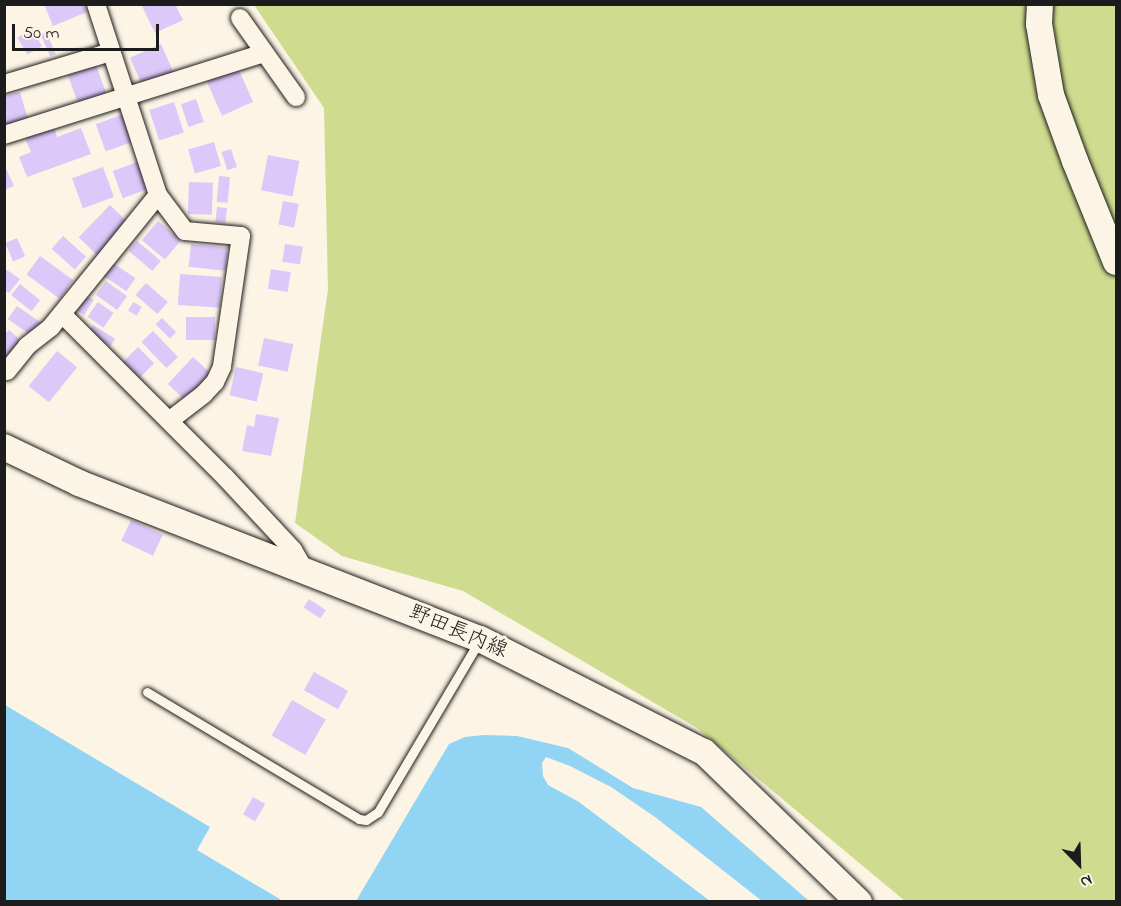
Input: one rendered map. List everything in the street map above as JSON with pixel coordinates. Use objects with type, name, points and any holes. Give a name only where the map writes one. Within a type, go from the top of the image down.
[{"type":"main road","points":[[1040,4],[1039,24],[1051,95],[1074,161],[1116,262]]},
{"type":"main road","name":"野田長内線","points":[[4,447],[79,483],[480,639],[704,752],[859,902]]},
{"type":"street","points":[[96,4],[158,195],[185,231],[241,236],[222,367],[204,394],[169,421]]},
{"type":"street","points":[[240,18],[296,96]]},
{"type":"street","points":[[4,84],[111,52]]},
{"type":"street","points":[[4,135],[264,53]]},
{"type":"street","points":[[7,371],[27,346],[51,327],[158,195]]},
{"type":"street","points":[[62,314],[293,550],[304,569]]},
{"type":"lane","points":[[147,692],[359,819],[366,820],[378,813],[480,639]]},
{"type":"green space","points":[[254,5],[1116,5],[1116,901],[905,901],[697,728],[463,591],[342,556],[295,523],[328,289],[324,108]]},
{"type":"water","points":[[5,705],[210,827],[197,850],[283,901],[5,901]]},
{"type":"water","points":[[517,736],[568,748],[633,788],[701,807],[809,901],[762,901],[655,817],[611,787],[570,766],[546,757],[542,763],[543,776],[548,785],[579,802],[710,901],[356,901],[449,744],[465,737]]},
{"type":"pier","points":[[547,758],[569,766],[611,788],[654,818],[760,901],[653,819],[610,790],[547,761],[546,775],[550,783],[581,800],[712,901],[579,799],[549,784],[544,775],[544,763]]},
{"type":"building","points":[[44,4],[84,4],[87,12],[53,26]]},
{"type":"building","points":[[141,4],[175,4],[183,20],[155,33]]},
{"type":"building","points":[[32,29],[42,46],[27,55],[17,38]]},
{"type":"building","points":[[46,32],[56,54],[50,56],[41,34]]},
{"type":"building","points":[[161,44],[174,73],[143,87],[130,58]]},
{"type":"building","points":[[96,65],[108,98],[80,108],[68,75]]},
{"type":"building","points":[[238,68],[253,102],[222,116],[207,82]]},
{"type":"building","points":[[20,92],[29,123],[4,130],[4,96]]},
{"type":"building","points":[[196,99],[204,122],[189,127],[181,104]]},
{"type":"building","points":[[174,102],[184,132],[159,140],[149,110]]},
{"type":"building","points":[[124,114],[134,141],[106,152],[96,124]]},
{"type":"building","points":[[54,127],[57,137],[81,128],[91,154],[27,177],[19,157],[31,152],[25,138]]},
{"type":"building","points":[[214,142],[221,166],[195,173],[188,149]]},
{"type":"building","points":[[231,149],[237,167],[227,170],[221,152]]},
{"type":"building","points":[[268,155],[299,161],[293,196],[261,190]]},
{"type":"building","points":[[140,161],[150,188],[123,198],[113,171]]},
{"type":"building","points":[[4,164],[14,186],[4,190]]},
{"type":"building","points":[[103,167],[114,197],[83,208],[72,178]]},
{"type":"building","points":[[219,176],[230,177],[228,203],[217,202]]},
{"type":"building","points":[[189,182],[213,183],[212,215],[188,214]]},
{"type":"building","points":[[283,201],[299,204],[294,228],[278,225]]},
{"type":"building","points":[[110,205],[130,224],[99,257],[79,237]]},
{"type":"building","points":[[217,207],[227,208],[225,223],[215,222]]},
{"type":"building","points":[[158,221],[181,240],[165,259],[142,240]]},
{"type":"building","points":[[63,236],[86,257],[75,269],[52,249]]},
{"type":"building","points":[[17,238],[25,256],[13,262],[5,243]]},
{"type":"building","points":[[137,241],[161,261],[152,271],[129,251]]},
{"type":"building","points":[[191,244],[228,248],[225,271],[189,267]]},
{"type":"building","points":[[285,244],[303,247],[300,265],[282,262]]},
{"type":"building","points":[[40,256],[73,280],[60,299],[26,275]]},
{"type":"building","points":[[113,263],[135,278],[126,291],[104,276]]},
{"type":"building","points":[[4,268],[20,279],[9,293],[4,290]]},
{"type":"building","points":[[271,269],[291,272],[288,292],[268,289]]},
{"type":"building","points":[[180,274],[222,277],[220,308],[178,305]]},
{"type":"building","points":[[106,281],[127,296],[117,310],[96,295]]},
{"type":"building","points":[[146,283],[168,302],[157,314],[136,295]]},
{"type":"building","points":[[20,284],[40,300],[31,311],[11,295]]},
{"type":"building","points":[[86,295],[94,300],[84,315],[76,310]]},
{"type":"building","points":[[98,302],[114,313],[103,328],[88,317]]},
{"type":"building","points":[[133,302],[142,307],[137,316],[128,311]]},
{"type":"building","points":[[17,306],[43,324],[34,337],[8,319]]},
{"type":"building","points":[[186,317],[215,317],[215,340],[186,340]]},
{"type":"building","points":[[162,318],[176,332],[170,339],[156,324]]},
{"type":"building","points":[[93,325],[115,339],[110,346],[88,333]]},
{"type":"building","points":[[9,330],[26,345],[12,361],[4,355],[4,335]]},
{"type":"building","points":[[153,331],[178,357],[166,368],[141,342]]},
{"type":"building","points":[[264,338],[293,344],[288,372],[258,365]]},
{"type":"building","points":[[138,347],[154,363],[139,378],[123,362]]},
{"type":"building","points":[[57,351],[77,367],[49,402],[29,386]]},
{"type":"building","points":[[193,357],[211,374],[186,401],[168,384]]},
{"type":"building","points":[[236,367],[263,373],[257,402],[229,395]]},
{"type":"building","points":[[256,414],[279,418],[271,456],[242,451],[247,425],[254,427]]},
{"type":"building","points":[[131,520],[163,535],[153,556],[121,541]]},
{"type":"building","points":[[309,599],[326,610],[320,618],[304,607]]},
{"type":"building","points":[[314,672],[348,691],[338,709],[304,690]]},
{"type":"building","points":[[292,700],[326,720],[305,755],[272,736]]},
{"type":"building","points":[[253,797],[265,804],[255,821],[243,814]]}]
